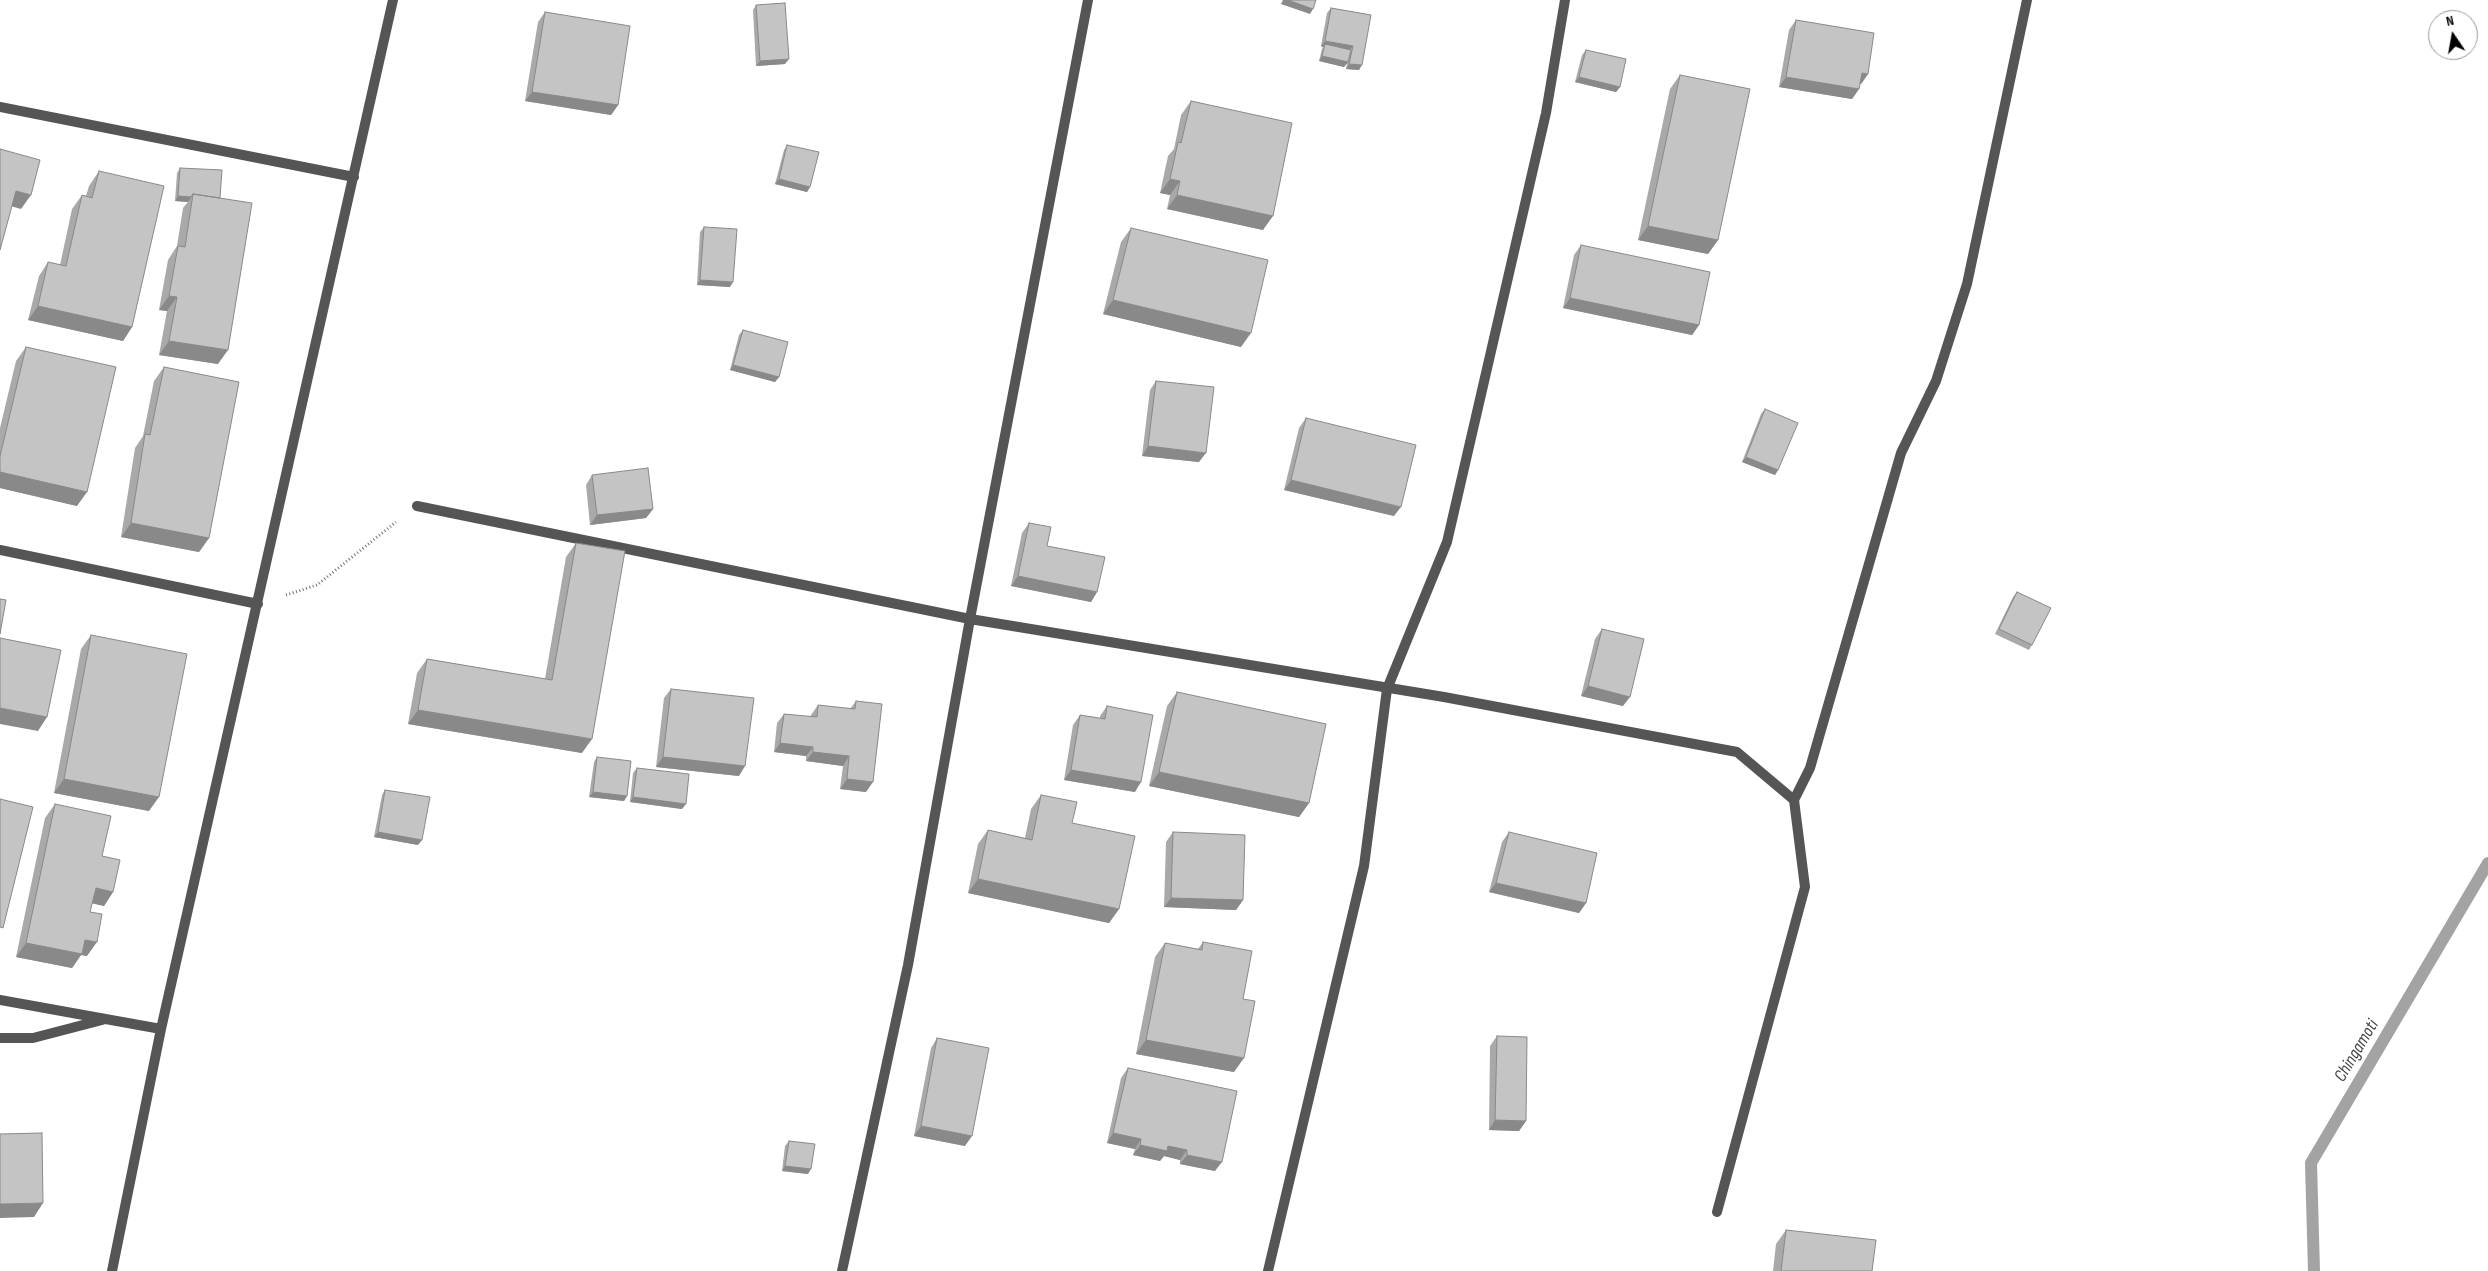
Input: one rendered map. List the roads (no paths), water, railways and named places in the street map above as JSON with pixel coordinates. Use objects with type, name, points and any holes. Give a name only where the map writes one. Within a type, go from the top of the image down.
[{"type":"street","points":[[112,1271],[161,1029],[393,0]]},
{"type":"street","points":[[842,1271],[908,965],[970,619],[1088,0]]},
{"type":"street","points":[[1268,1271],[1364,866],[1387,688],[1447,542],[1546,113],[1565,0]]},
{"type":"street","points":[[1717,1212],[1805,887],[1794,800],[1810,768],[1901,453],[1936,381],[1966,284],[2028,0]]},
{"type":"street","points":[[0,107],[354,177]]},
{"type":"street","points":[[417,506],[970,619],[1444,697],[1737,752],[1794,800]]},
{"type":"street","points":[[0,550],[258,604]]},
{"type":"street","points":[[0,1000],[161,1029]]},
{"type":"street","points":[[0,1038],[33,1038],[107,1019]]},
{"type":"waterway","name":"Chingamoti","points":[[2314,1271],[2311,1163],[2488,863]]}]
